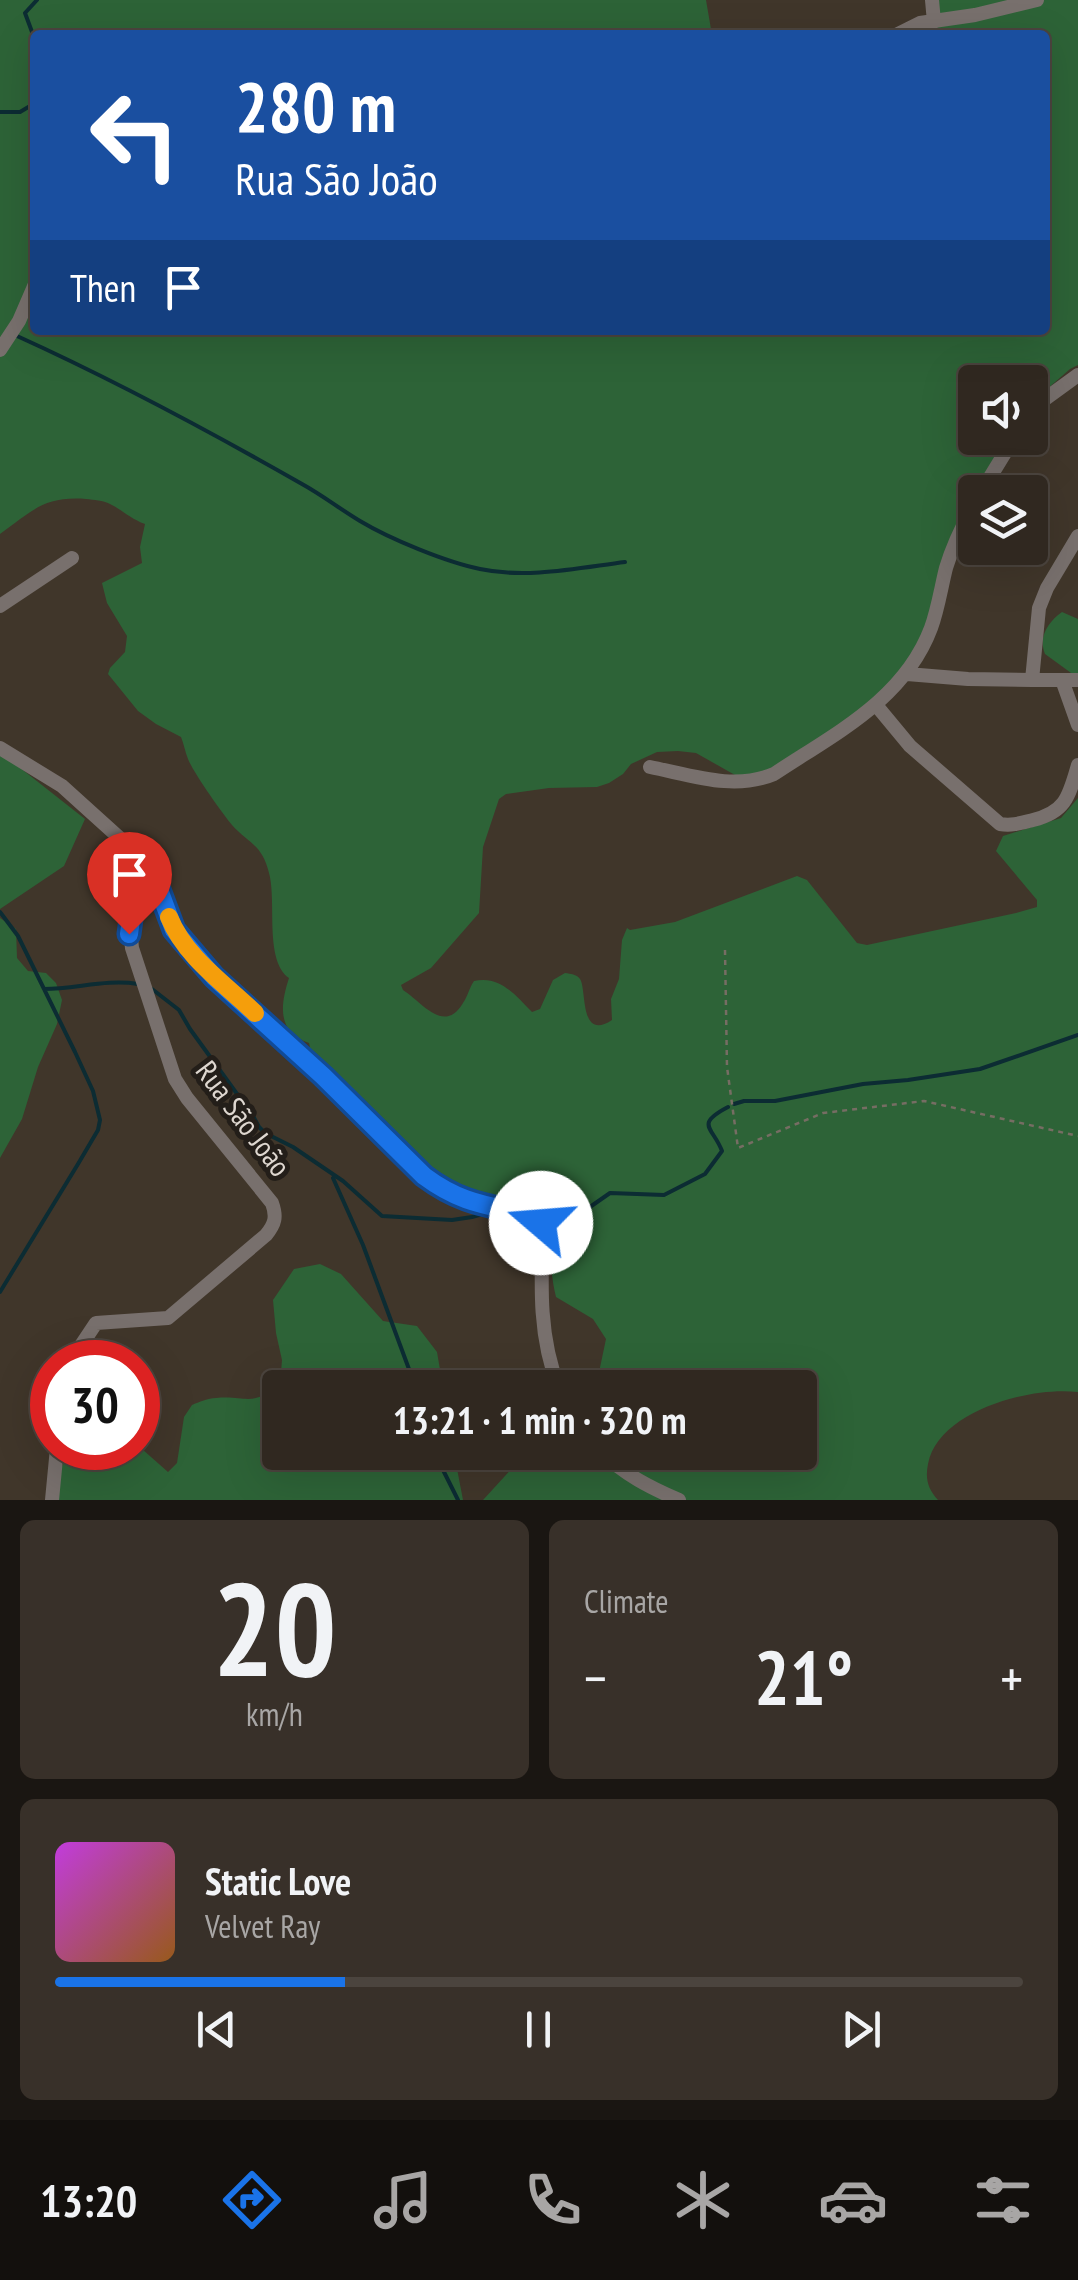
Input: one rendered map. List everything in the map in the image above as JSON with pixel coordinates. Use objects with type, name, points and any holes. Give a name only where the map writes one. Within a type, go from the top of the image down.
[{"type":"street","points":[[932,0],[934,22]]},
{"type":"street","points":[[904,30],[1037,0]]},
{"type":"street","points":[[0,350],[30,296]]},
{"type":"street","points":[[1048,397],[1078,375]]},
{"type":"street","points":[[1032,680],[1039,608],[1078,536]]},
{"type":"street","points":[[650,767],[724,782],[758,781],[876,705],[918,656],[932,625],[958,538]]},
{"type":"street","points":[[0,606],[72,558]]},
{"type":"street","points":[[906,674],[1070,680],[1078,725]]},
{"type":"street","points":[[876,705],[910,746],[1000,824],[1013,825],[1055,813],[1065,802],[1078,766]]},
{"type":"street","points":[[0,748],[62,786],[136,851],[151,868],[174,930],[214,977],[323,1076],[424,1176],[473,1204],[534,1216],[541,1223],[543,1330],[553,1370]]},
{"type":"street","name":"Rua São João","points":[[85,1340],[96,1323],[168,1318],[266,1235],[276,1214],[272,1203],[186,1098],[175,1078],[132,948],[130,920],[136,851]]},
{"type":"street","points":[[52,1500],[55,1470]]},
{"type":"street","points":[[624,1470],[678,1500]]},
{"type":"path","points":[[725,950],[727,1067],[738,1148],[822,1113],[924,1100],[1078,1136]]},
{"type":"green space","points":[[0,0],[706,0],[711,30],[30,30],[30,335],[1050,335],[1050,30],[937,30],[936,0],[1078,0],[1078,365],[1048,388],[1048,365],[958,365],[958,455],[998,455],[986,475],[958,475],[958,540],[916,651],[878,699],[766,776],[735,775],[696,753],[657,752],[597,787],[506,794],[499,799],[483,847],[479,913],[431,968],[401,985],[425,1008],[448,1016],[465,1000],[474,981],[492,981],[506,988],[532,1012],[540,1009],[553,980],[571,974],[580,979],[589,1019],[601,1025],[612,1020],[611,999],[619,979],[622,940],[627,928],[675,922],[797,876],[807,880],[857,943],[867,945],[1016,913],[1037,907],[1037,900],[996,851],[1003,836],[1061,818],[1078,798],[1078,1392],[1012,1398],[967,1416],[935,1445],[928,1464],[928,1484],[938,1500],[483,1500],[510,1470],[817,1470],[817,1370],[599,1370],[606,1339],[593,1319],[556,1297],[551,1256],[554,1215],[532,1214],[495,1202],[419,1163],[312,1057],[309,1043],[291,1032],[284,1017],[289,978],[276,958],[271,885],[263,856],[232,825],[208,792],[191,765],[181,737],[138,711],[108,674],[125,652],[127,636],[107,603],[102,583],[142,563],[140,547],[145,524],[114,506],[86,499],[59,500],[30,512],[0,534]]},
{"type":"green space","points":[[1062,612],[1078,619],[1078,678],[1045,654],[1043,648],[1046,630]]},
{"type":"green space","points":[[0,752],[85,819],[64,866],[0,909]]},
{"type":"green space","points":[[0,918],[16,929],[17,958],[28,971],[46,973],[56,983],[62,1000],[22,1119],[0,1158]]},
{"type":"green space","points":[[320,1264],[341,1274],[383,1321],[417,1326],[437,1352],[440,1370],[281,1370],[273,1300],[294,1269]]},
{"type":"green space","points":[[262,1396],[262,1470],[457,1470],[463,1500],[53,1500],[61,1470],[160,1470],[160,1465],[168,1472],[177,1463],[184,1417],[192,1405],[213,1398]]},
{"type":"waterway","points":[[31,30],[25,13],[37,0]]},
{"type":"waterway","points":[[0,112],[20,112],[30,106]]},
{"type":"waterway","points":[[17,336],[197,425],[372,528],[435,555],[480,569],[516,573],[625,562]]},
{"type":"waterway","points":[[0,912],[18,936],[75,1052],[93,1091],[100,1120],[98,1130],[0,1292]]},
{"type":"waterway","points":[[44,989],[138,984]]},
{"type":"waterway","points":[[152,989],[179,1010],[265,1133],[343,1181],[382,1216],[452,1220],[486,1213],[525,1228],[536,1228]]},
{"type":"waterway","points":[[734,1104],[980,1069],[1078,1035]]},
{"type":"waterway","points":[[547,1229],[567,1223],[610,1193],[664,1195],[705,1174],[722,1151],[709,1123],[728,1107]]},
{"type":"waterway","points":[[333,1178],[363,1245],[409,1370]]},
{"type":"waterway","points":[[443,1470],[458,1500]]},
{"type":"slow traffic","points":[[169,917],[174,930],[214,977],[255,1013]]},
{"type":"route","points":[[129,934],[136,851],[151,868],[174,930],[214,977],[323,1076],[424,1176],[473,1204],[534,1216],[541,1223]]}]
